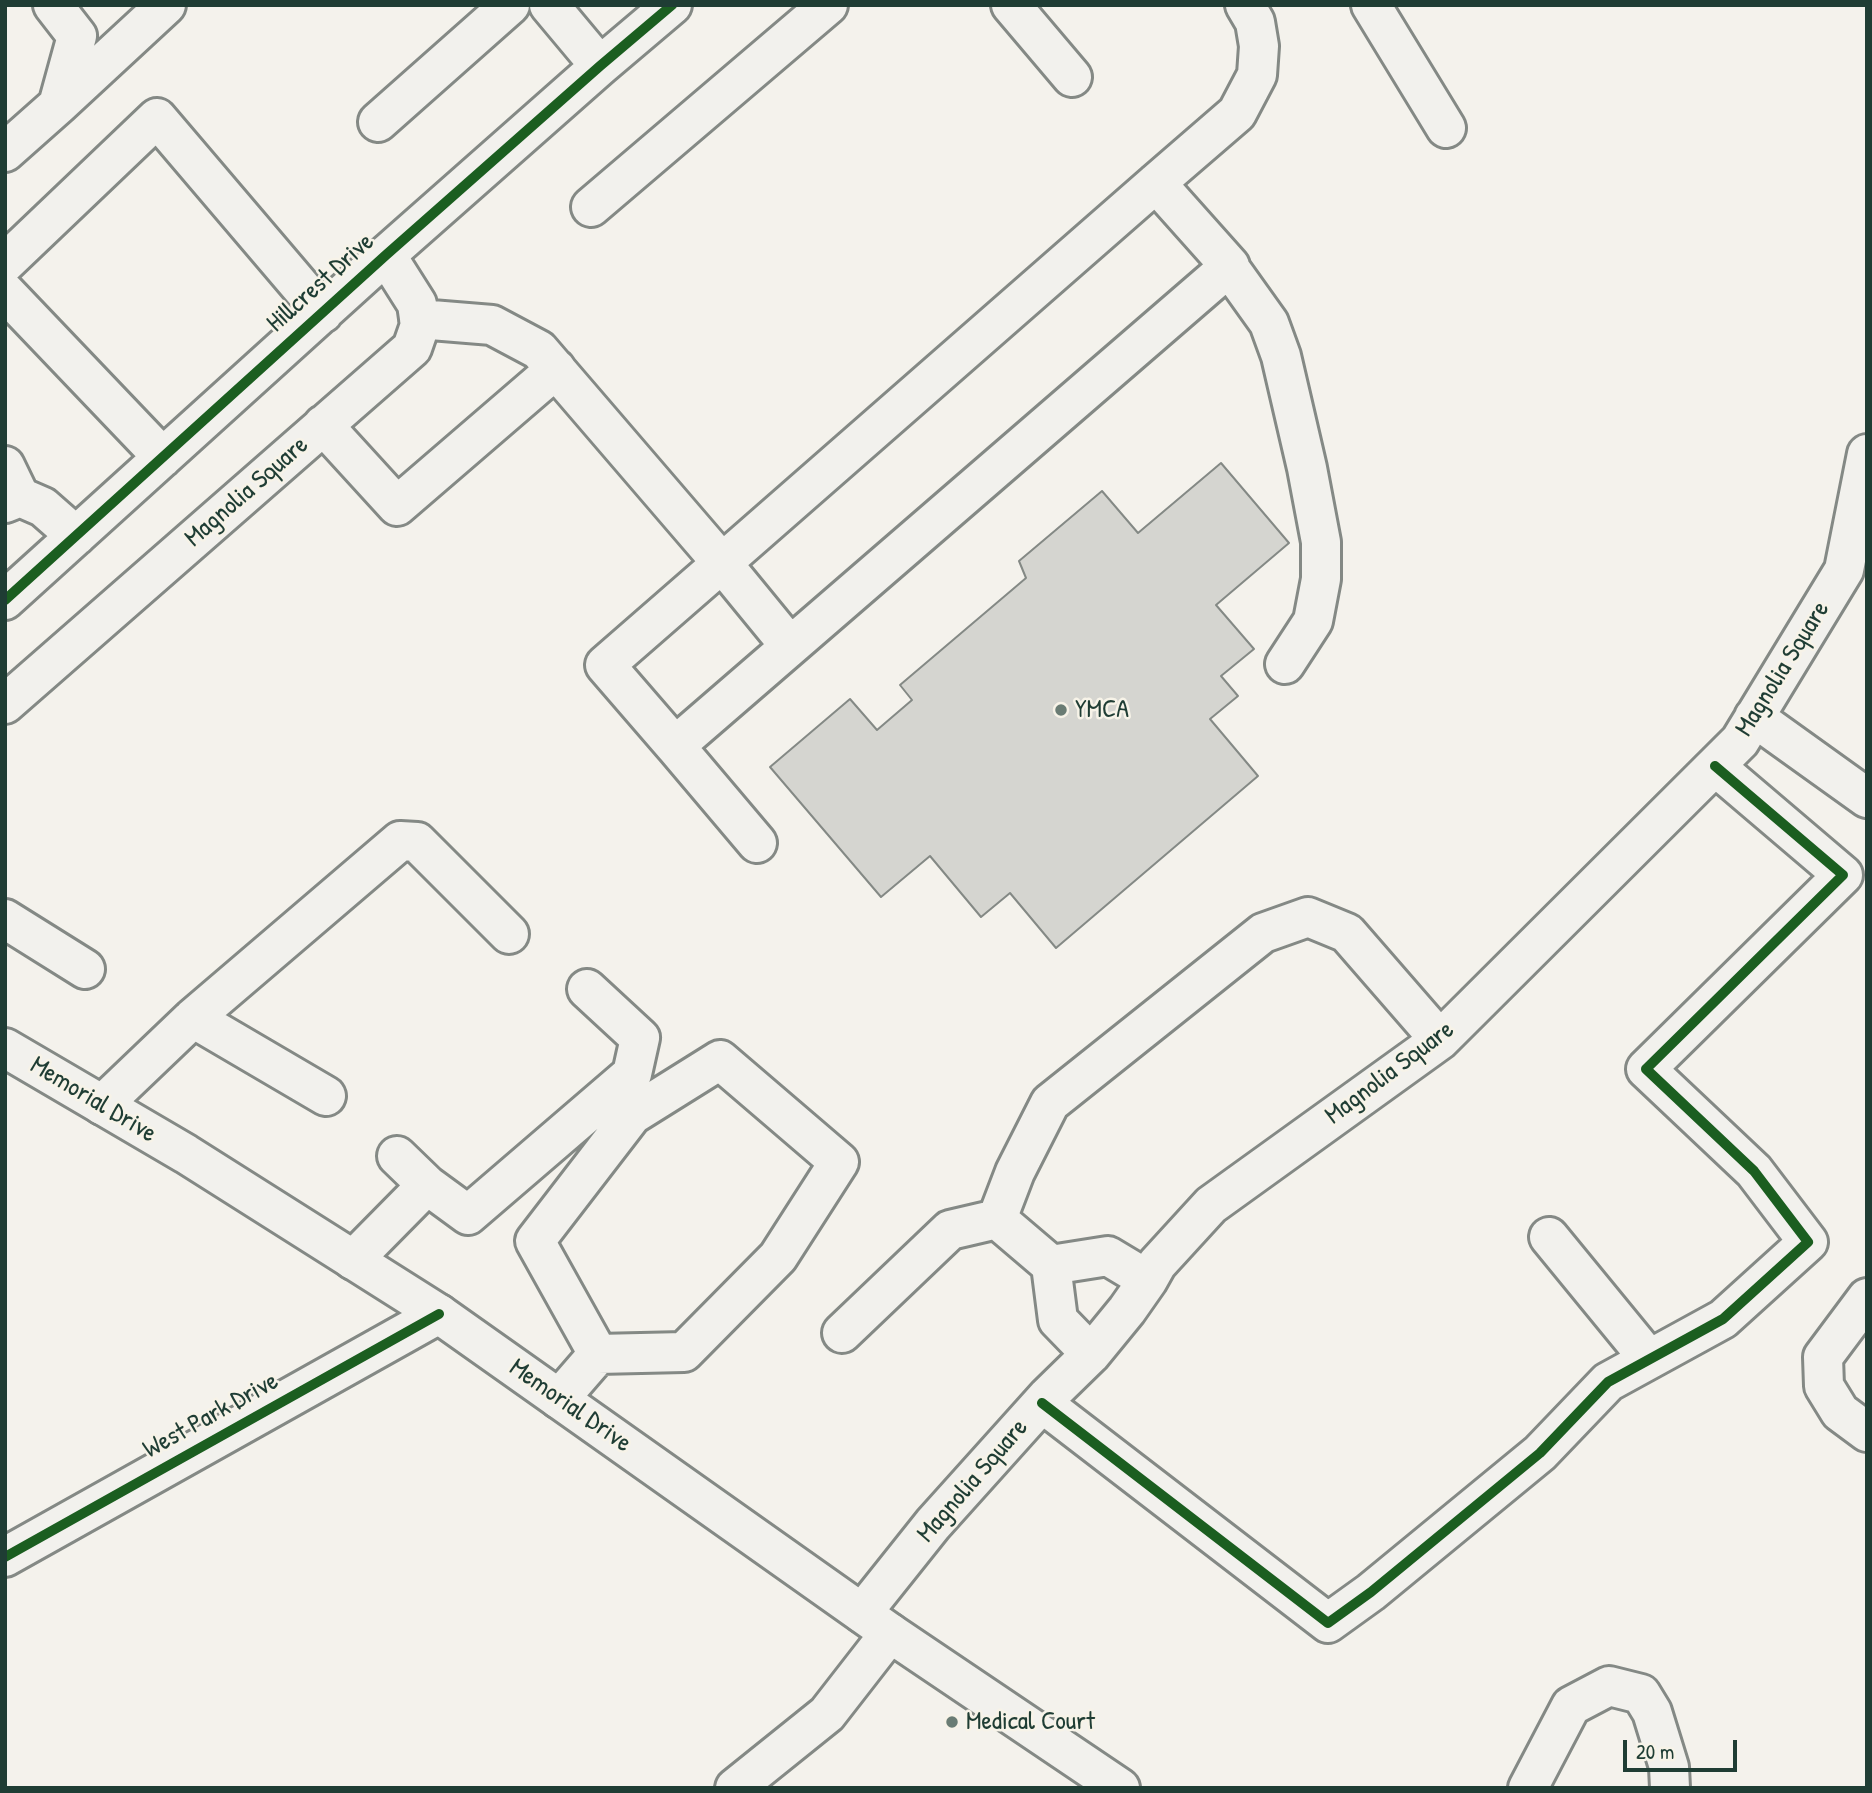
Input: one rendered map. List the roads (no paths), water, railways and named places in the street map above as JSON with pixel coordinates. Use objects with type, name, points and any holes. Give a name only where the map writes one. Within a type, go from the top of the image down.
[{"type":"street","points":[[53,5],[77,36],[58,105]]},
{"type":"street","points":[[5,152],[166,5]]},
{"type":"street","points":[[378,122],[510,5]]},
{"type":"street","points":[[549,5],[600,66]]},
{"type":"street","name":"Hillcrest Drive","points":[[5,600],[386,255],[673,5]]},
{"type":"street","points":[[591,207],[828,5]]},
{"type":"street","points":[[1012,5],[1072,77]]},
{"type":"street","points":[[757,843],[604,665],[1237,113],[1257,75],[1259,46],[1255,22],[1245,5]]},
{"type":"street","points":[[1371,5],[1446,128]]},
{"type":"street","points":[[5,263],[157,118],[323,313]]},
{"type":"street","points":[[1156,183],[1230,266],[1269,323],[1282,356],[1321,542],[1321,579],[1313,621],[1284,664]]},
{"type":"street","points":[[386,255],[417,304],[419,319],[492,326],[539,350],[790,646]]},
{"type":"street","points":[[674,746],[1229,267]]},
{"type":"street","points":[[5,292],[162,458]]},
{"type":"street","name":"Magnolia Square","points":[[5,704],[412,348],[420,325],[419,319]]},
{"type":"street","points":[[323,425],[397,506],[556,369]]},
{"type":"street","name":"Magnolia Square","points":[[876,1623],[933,1524],[1042,1403],[1091,1354],[1128,1311],[1157,1264],[1211,1205],[1440,1040],[1740,741],[1843,570],[1867,454]]},
{"type":"street","points":[[10,489],[43,507],[76,537]]},
{"type":"street","points":[[1755,717],[1867,798]]},
{"type":"street","points":[[1042,1403],[1328,1623],[1371,1592],[1539,1453],[1608,1382],[1723,1319],[1808,1242],[1754,1171],[1646,1069],[1843,875],[1715,766]]},
{"type":"street","points":[[102,1105],[193,1018],[400,841],[417,842],[509,933]]},
{"type":"street","points":[[997,1219],[1015,1172],[1050,1103],[1263,933],[1308,917],[1347,933],[1440,1040]]},
{"type":"street","points":[[5,919],[85,969]]},
{"type":"street","points":[[397,1156],[427,1185],[468,1214],[632,1074],[640,1038],[587,989]]},
{"type":"street","points":[[193,1018],[326,1096]]},
{"type":"street","name":"Memorial Drive","points":[[5,1048],[186,1154],[439,1314],[876,1623],[1119,1788]]},
{"type":"street","points":[[559,1399],[598,1354],[684,1352],[778,1257],[839,1162],[720,1060],[632,1115],[535,1241],[598,1354]]},
{"type":"street","points":[[353,1260],[427,1185]]},
{"type":"street","points":[[997,1219],[1051,1265],[1058,1320],[1091,1354]]},
{"type":"street","points":[[842,1333],[950,1230],[997,1219]]},
{"type":"street","points":[[1549,1237],[1649,1359]]},
{"type":"street","points":[[1051,1265],[1108,1256],[1148,1280]]},
{"type":"street","points":[[1867,1298],[1823,1357],[1825,1386],[1830,1395],[1840,1412],[1867,1432]]},
{"type":"street","name":"West Park Drive","points":[[5,1557],[439,1314]]},
{"type":"street","points":[[735,1788],[827,1714],[876,1623]]},
{"type":"street","points":[[1528,1788],[1571,1706],[1609,1686],[1641,1694],[1652,1712],[1669,1767],[1670,1788]]},
{"type":"place","name":"YMCA","points":[[1061,710]]},
{"type":"place","name":"Medical Court","points":[[952,1722]]}]
